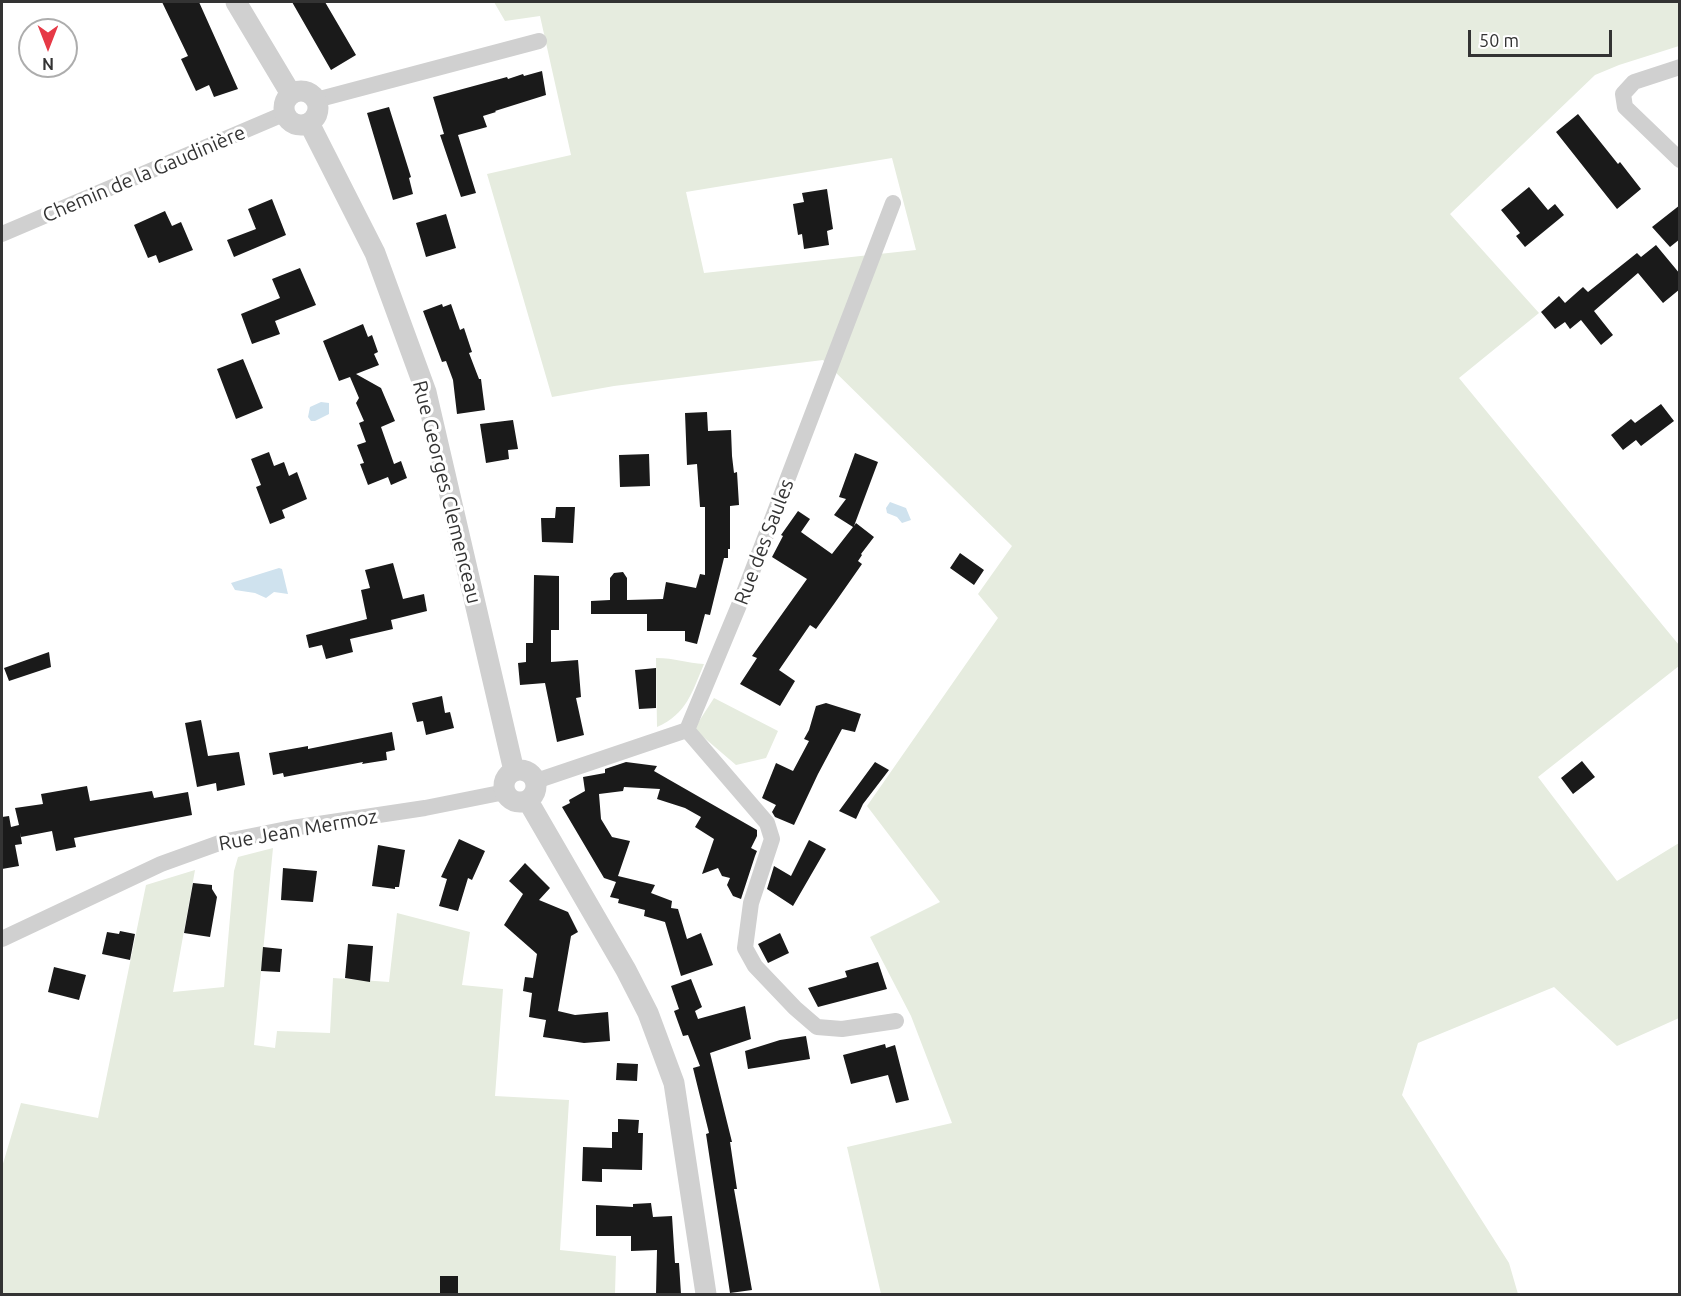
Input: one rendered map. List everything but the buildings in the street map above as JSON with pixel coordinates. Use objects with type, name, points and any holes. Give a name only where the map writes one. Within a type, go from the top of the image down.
[{"type":"street","points":[[236,2],[288,104],[288,118],[298,124],[309,123],[316,117],[318,111],[313,96],[302,91],[288,104]]},
{"type":"street","points":[[316,100],[539,41]]},
{"type":"street","points":[[1680,67],[1634,82],[1623,94],[1625,108],[1680,160]]},
{"type":"street","name":"Chemin de la Gaudinière","points":[[2,234],[288,104]]},
{"type":"street","name":"Rue Georges Clemenceau","points":[[309,123],[375,254],[426,392],[514,771]]},
{"type":"street","name":"Rue des Saules","points":[[687,730],[742,597],[893,203]]},
{"type":"street","points":[[536,781],[687,730],[767,823],[772,839],[751,903],[746,936],[745,948],[755,966],[795,1008],[817,1027],[842,1029],[896,1021]]},
{"type":"street","points":[[514,771],[530,773],[536,781],[536,792],[528,801],[516,802],[511,800],[505,792],[505,781],[514,771]]},
{"type":"street","name":"Rue Jean Mermoz","points":[[2,939],[161,864],[222,842],[292,828],[425,808],[505,792]]},
{"type":"street","points":[[528,801],[626,970],[648,1013],[674,1083],[706,1294]]},
{"type":"shaded area","points":[[494,2],[1679,2],[1679,46],[1595,75],[1450,214],[1539,313],[1459,378],[1679,645],[1679,666],[1538,777],[1617,881],[1679,843],[1679,1018],[1617,1046],[1554,987],[1418,1043],[1402,1095],[1509,1263],[1518,1294],[881,1294],[847,1147],[952,1123],[911,1016],[870,937],[940,902],[867,806],[998,618],[978,594],[1012,546],[823,360],[614,386],[552,397],[487,174],[571,155],[540,16],[505,21]],"holes":[[[892,158],[916,250],[704,273],[686,192]]]},
{"type":"shaded area","points":[[656,658],[704,664],[692,693],[682,709],[657,727]]},
{"type":"shaded area","points":[[714,698],[778,731],[766,758],[736,765],[694,729]]},
{"type":"shaded area","points":[[273,848],[254,1045],[275,1048],[277,1031],[330,1033],[333,978],[389,982],[397,913],[470,932],[462,985],[503,989],[495,1096],[569,1100],[560,1250],[616,1256],[615,1294],[2,1294],[2,1167],[21,1103],[98,1118],[146,885],[195,870],[173,992],[224,987],[234,871],[238,857]]},
{"type":"water","points":[[321,402],[329,403],[329,414],[311,421],[308,417],[310,407]]},
{"type":"water","points":[[890,502],[906,508],[911,520],[902,523],[897,517],[887,513],[886,508]]},
{"type":"water","points":[[282,569],[288,594],[274,592],[266,598],[255,593],[235,590],[231,583]]}]
